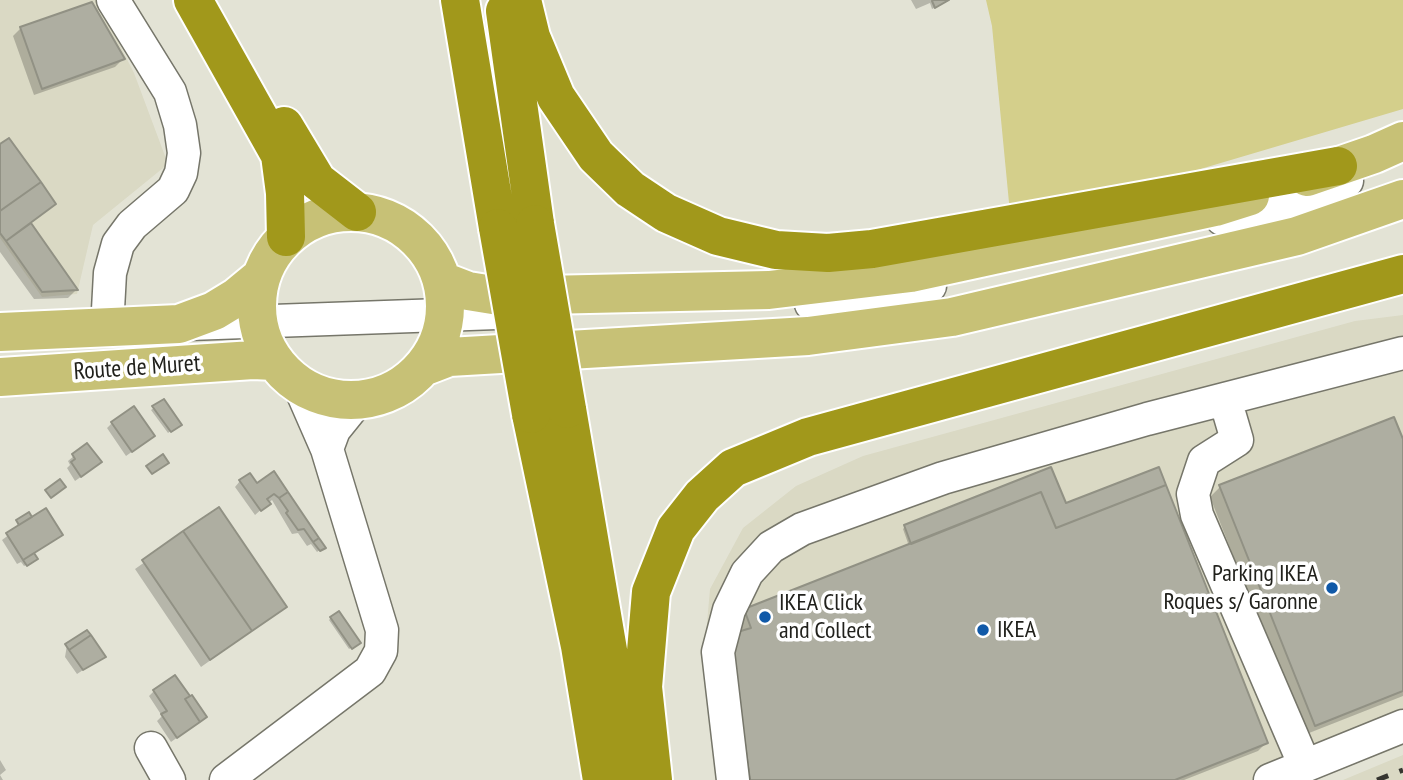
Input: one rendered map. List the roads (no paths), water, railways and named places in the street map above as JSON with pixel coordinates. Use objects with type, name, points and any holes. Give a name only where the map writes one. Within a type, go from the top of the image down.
[{"type":"highway","points":[[193,0],[279,155],[285,193],[286,237]]},
{"type":"highway","points":[[219,0],[304,163],[317,181],[357,212]]},
{"type":"highway","points":[[504,0],[536,224],[549,412],[580,646],[602,780]]},
{"type":"highway","points":[[522,0],[531,37],[556,97],[596,156],[629,189],[666,213],[718,236],[776,250],[828,253],[872,249],[1338,166]]},
{"type":"highway","points":[[461,10],[498,228],[549,412],[630,780]]},
{"type":"highway","points":[[653,780],[643,687],[651,592],[676,529],[702,496],[733,468],[808,437],[1403,274]]},
{"type":"highway","points":[[1272,312],[1403,298]]},
{"type":"main road","points":[[443,297],[468,290],[512,296],[769,290],[911,273],[1215,207],[1403,141]]},
{"type":"main road","points":[[359,399],[391,391],[423,367],[449,357],[808,336],[952,317],[1297,236],[1403,199]]},
{"type":"main road","points":[[287,373],[261,335],[256,307],[260,278],[275,249],[307,222],[331,214],[357,212],[385,218],[411,233],[430,254],[443,297],[436,348],[423,367]]},
{"type":"main road","name":"Route de Muret","points":[[0,332],[179,324],[214,311],[237,298],[260,278]]},
{"type":"main road","name":"Route de Muret","points":[[0,377],[253,360],[287,373],[335,398],[359,399]]},
{"type":"street","points":[[107,328],[110,273],[118,244],[132,225],[173,190],[181,173],[184,153],[180,125],[170,92],[113,0]]},
{"type":"street","points":[[179,324],[259,322],[443,297],[798,305],[884,296],[1153,237],[1286,203],[1403,158]]},
{"type":"street","points":[[671,344],[900,310],[1268,228],[1403,181]]},
{"type":"street","points":[[733,780],[718,652],[729,610],[747,573],[771,547],[802,529],[943,478],[1225,399],[1403,353]]},
{"type":"street","points":[[226,780],[370,671],[381,651],[382,630],[327,449],[287,373]]},
{"type":"street","points":[[327,449],[334,429],[359,399]]},
{"type":"street","points":[[1225,399],[1237,440],[1205,461],[1193,494],[1197,515],[1305,766]]},
{"type":"street","points":[[1270,780],[1403,726]]},
{"type":"street","points":[[151,748],[170,780]]},
{"type":"railway","points":[[1377,780],[1403,770]]},
{"type":"place","name":"Parking IKEA Roques s/ Garonne","points":[[1332,588]]},
{"type":"place","name":"IKEA Click and Collect","points":[[765,617]]},
{"type":"place","name":"IKEA","points":[[983,630]]}]
